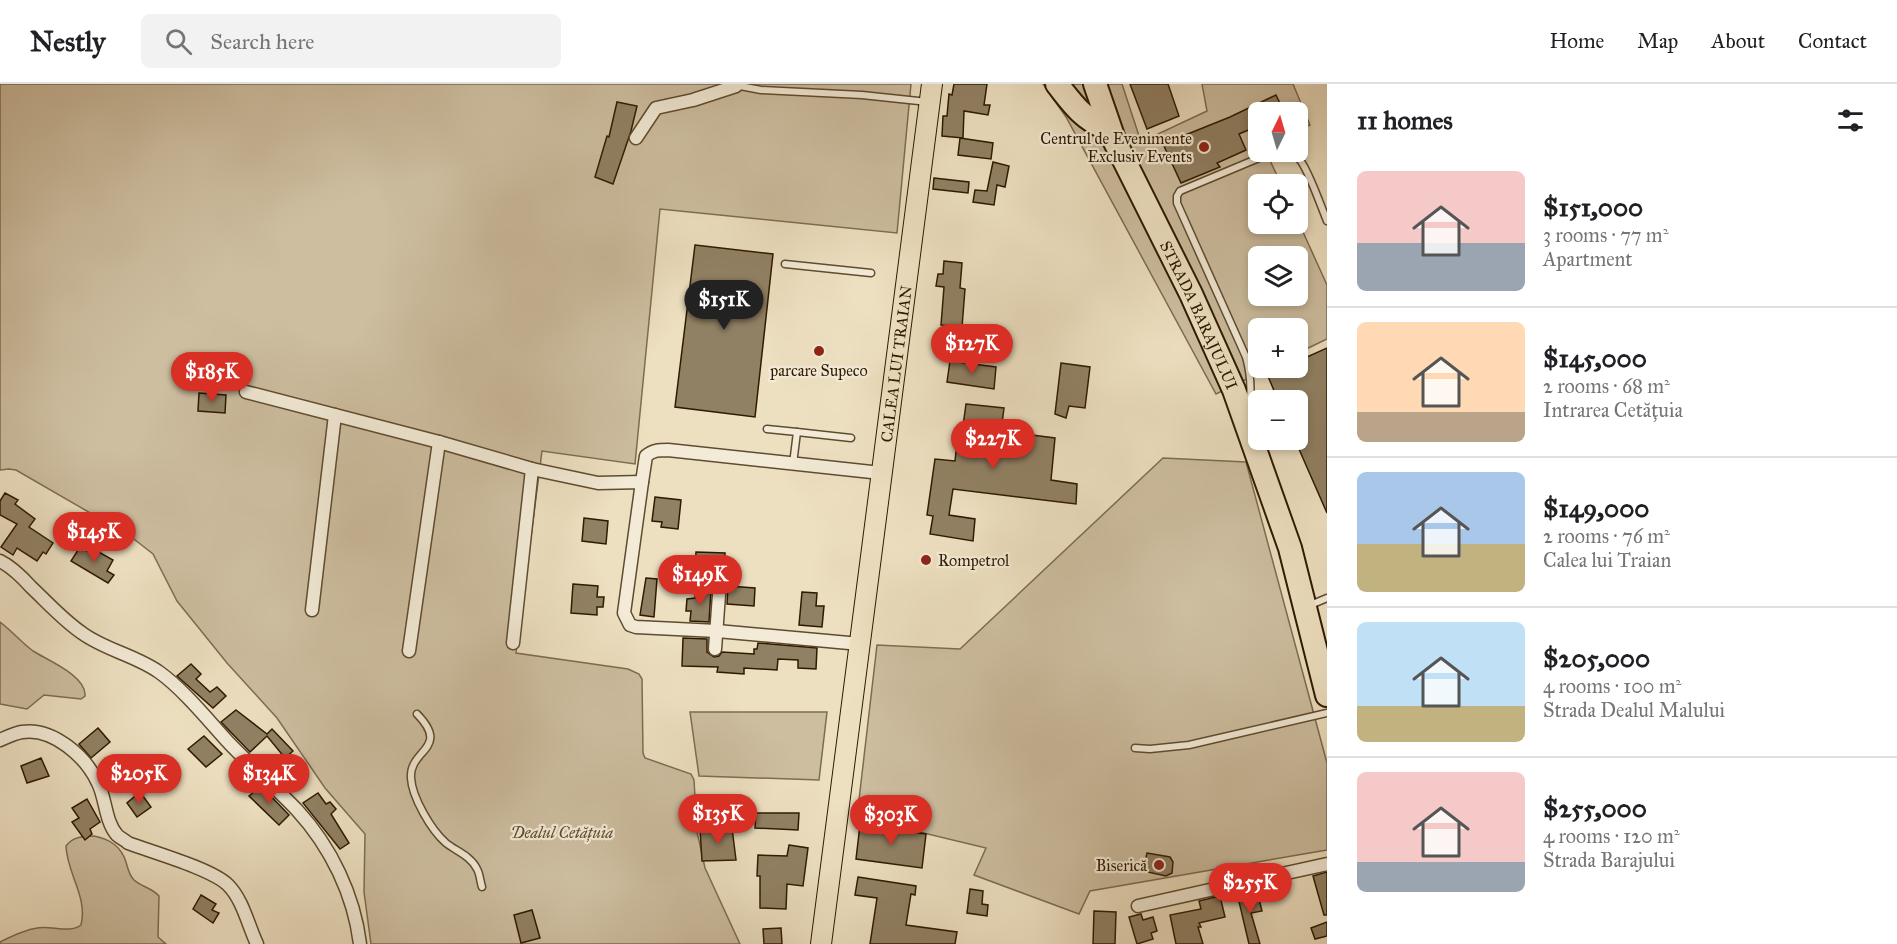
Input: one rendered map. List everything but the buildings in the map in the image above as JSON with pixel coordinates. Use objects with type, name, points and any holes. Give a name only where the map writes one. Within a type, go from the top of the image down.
[{"type":"highway","points":[[1057,84],[1089,121],[1110,135]]},
{"type":"highway","points":[[1078,84],[1110,135]]},
{"type":"highway","points":[[1095,84],[1110,135]]},
{"type":"highway","name":"STRADA BARAJULUI","points":[[1110,135],[1212,338],[1246,421],[1290,548],[1327,695]]},
{"type":"main road","name":"CALEA LUI TRAIAN","points":[[821,944],[931,93]]},
{"type":"street","points":[[636,138],[656,108],[693,100],[734,85]]},
{"type":"street","points":[[246,392],[439,442],[532,470],[598,483],[642,482]]},
{"type":"street","points":[[312,610],[335,415]]},
{"type":"street","points":[[409,651],[439,442]]},
{"type":"street","points":[[860,644],[636,627],[630,625],[624,613],[646,456],[651,452],[668,450],[881,473]]},
{"type":"street","points":[[513,643],[532,470]]},
{"type":"street","points":[[0,561],[15,571],[67,622],[84,635],[146,664],[169,680],[298,811],[316,835],[346,888],[358,926],[360,944]]},
{"type":"street","points":[[715,649],[720,581]]},
{"type":"street","points":[[0,740],[21,732],[34,732],[46,734],[73,751],[91,770],[99,785],[111,825],[117,835],[128,843],[211,874],[228,885],[238,900],[257,944]]},
{"type":"street","points":[[1138,906],[1327,864]]},
{"type":"lane","points":[[734,85],[761,90],[862,95],[931,93]]},
{"type":"lane","points":[[1246,421],[1252,392],[1251,375],[1246,357],[1177,203],[1177,196],[1180,191],[1266,155],[1288,154],[1301,161],[1327,221]]},
{"type":"lane","points":[[785,264],[871,273]]},
{"type":"lane","points":[[767,429],[851,438]]},
{"type":"lane","points":[[793,464],[797,432]]},
{"type":"lane","points":[[1306,607],[1327,598]]},
{"type":"lane","points":[[1135,748],[1150,749],[1189,745],[1327,713]]},
{"type":"lane","points":[[417,714],[431,733],[430,742],[410,775],[414,795],[445,842],[467,856],[477,868],[482,887]]},
{"type":"green space","name":"Dealul Cetățuia","points":[[0,84],[911,84],[897,233],[660,209],[635,464],[542,451],[516,653],[628,669],[639,674],[642,679],[643,753],[645,758],[691,774],[694,780],[697,832],[705,868],[740,944],[371,944],[364,892],[365,834],[325,788],[277,718],[227,663],[177,601],[153,554],[130,536],[16,470],[0,470]]},
{"type":"green space","points":[[1043,84],[1122,84],[1141,142],[1207,111],[1202,84],[1293,84],[1300,102],[1248,102],[1248,162],[1271,162],[1276,174],[1248,174],[1248,234],[1304,234],[1327,285],[1327,339],[1308,348],[1308,318],[1248,318],[1249,378],[1216,394],[1066,117]]},
{"type":"green space","points":[[1163,458],[1246,462],[1327,763],[1327,850],[1090,891],[1079,914],[974,875],[986,848],[857,817],[877,645],[960,649]]},
{"type":"green space","points":[[0,622],[33,651],[73,675],[84,689],[85,696],[81,699],[44,695],[27,709],[0,704]]},
{"type":"green space","points":[[690,712],[827,712],[819,780],[699,776]]},
{"type":"green space","points":[[94,836],[110,841],[118,848],[124,856],[132,878],[159,896],[158,937],[166,944],[0,944],[0,942],[32,929],[42,927],[71,929],[81,925],[82,905],[66,846],[75,839]]},
{"type":"place","name":"Centrul de Evenimente Exclusiv Events","points":[[1204,147]]},
{"type":"place","name":"parcare Supeco","points":[[819,351]]},
{"type":"place","name":"Rompetrol","points":[[926,560]]},
{"type":"place","name":"Biserică","points":[[1159,865]]}]
